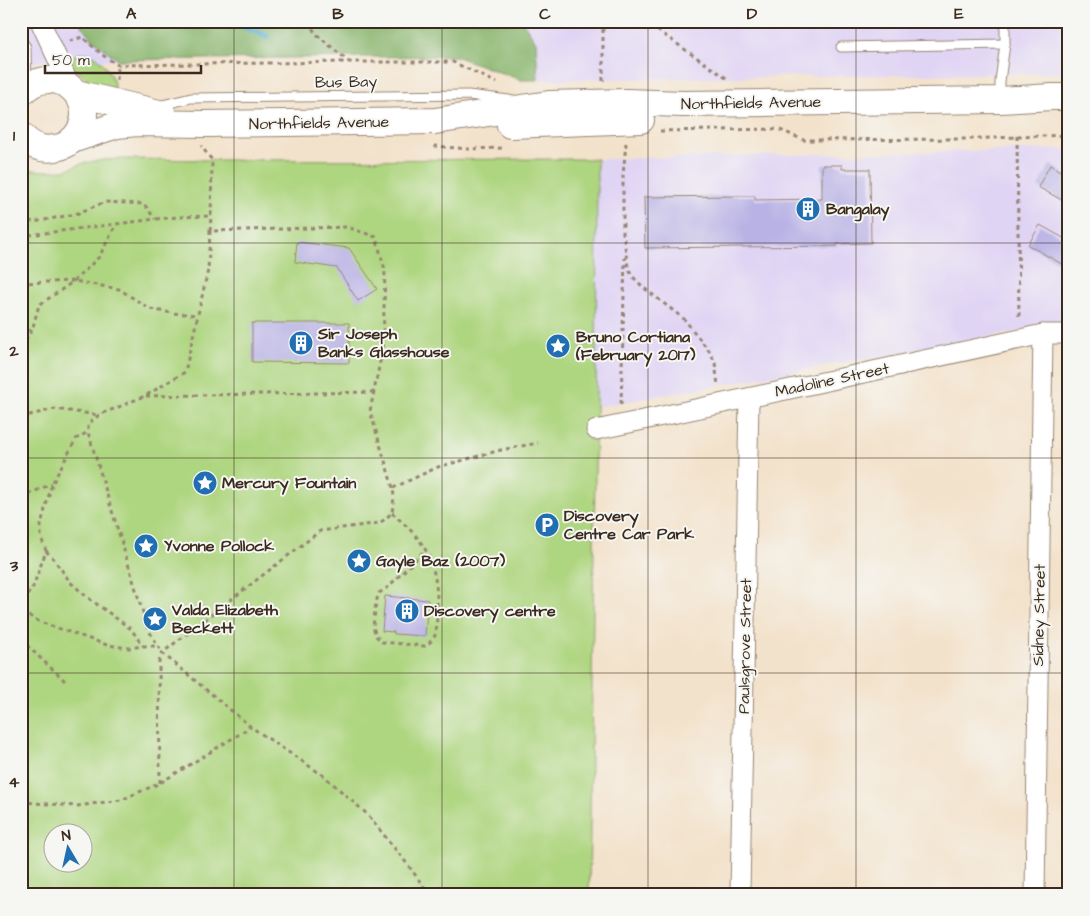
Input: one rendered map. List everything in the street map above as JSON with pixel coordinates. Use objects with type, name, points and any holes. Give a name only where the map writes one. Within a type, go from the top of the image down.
[{"type":"main road","name":"Northfields Avenue","points":[[22,92],[29,86],[46,79],[64,82],[74,90],[144,109],[198,135]]},
{"type":"main road","points":[[72,140],[78,134],[84,118],[81,100],[74,90]]},
{"type":"main road","name":"Northfields Avenue","points":[[24,140],[37,147],[46,149],[64,146],[72,140],[117,125],[137,123],[198,135],[435,121],[549,104],[1000,100],[1069,97]]},
{"type":"main road","name":"Northfields Avenue","points":[[435,121],[476,127],[627,120],[1069,114]]},
{"type":"street","points":[[40,21],[74,90]]},
{"type":"street","points":[[21,48],[22,92]]},
{"type":"street","name":"Madoline Street","points":[[596,430],[1044,334],[1069,334]]},
{"type":"street","name":"Sidney Street","points":[[1035,895],[1044,334]]},
{"type":"street","name":"Paulsgrove Street","points":[[740,895],[749,398]]},
{"type":"lane","points":[[1000,100],[1005,21]]},
{"type":"lane","points":[[841,46],[1005,44]]},
{"type":"lane","name":"Bus Bay","points":[[144,109],[191,98],[468,95],[549,104]]},
{"type":"path","points":[[82,37],[104,56],[118,64],[349,62],[315,33],[308,21]]},
{"type":"path","points":[[602,21],[603,83]]},
{"type":"path","points":[[644,21],[729,80]]},
{"type":"path","points":[[118,64],[118,103]]},
{"type":"path","points":[[198,135],[201,146],[212,160],[211,216],[208,270],[185,372],[145,396],[99,416],[88,424],[88,432],[148,629],[162,652],[251,727],[324,776],[367,814],[430,895]]},
{"type":"path","points":[[1017,136],[1019,323]]},
{"type":"path","points":[[626,139],[623,186],[625,254],[621,405],[630,403]]},
{"type":"path","points":[[21,220],[34,222],[76,214],[105,202],[144,204],[155,219]]},
{"type":"path","points":[[21,236],[155,219],[211,216]]},
{"type":"path","points":[[21,347],[32,330],[39,305],[74,281],[99,257],[116,224]]},
{"type":"path","points":[[160,784],[159,662],[162,652],[320,531],[380,523],[392,513],[394,498],[393,488],[370,411],[383,347],[385,270],[376,237],[347,227],[210,231]]},
{"type":"path","points":[[625,254],[632,276],[644,288],[684,319],[710,352],[715,363],[718,386]]},
{"type":"path","points":[[21,283],[74,281],[119,289],[150,309],[198,315]]},
{"type":"path","points":[[21,334],[32,330]]},
{"type":"path","points":[[145,396],[374,392]]},
{"type":"path","points":[[21,416],[55,409],[99,416]]},
{"type":"path","points":[[88,432],[76,439],[52,484],[41,524],[42,537],[46,551],[70,582],[87,597],[131,629],[143,646]]},
{"type":"path","points":[[393,488],[438,467],[538,442]]},
{"type":"path","points":[[21,497],[52,484]]},
{"type":"path","points":[[392,513],[416,536],[425,550],[434,571],[438,594],[436,635],[432,642],[425,646],[382,642],[376,636],[373,627],[379,593],[387,588],[425,550]]},
{"type":"path","points":[[46,551],[33,587],[21,601],[26,614],[40,622],[107,644],[129,648],[158,646]]},
{"type":"path","points":[[21,640],[65,681]]},
{"type":"path","points":[[21,802],[77,806],[121,800],[160,784],[251,727]]},
{"type":"shaded area","points":[[21,21],[1069,21],[1069,73],[521,80],[455,56],[40,61],[21,66]]},
{"type":"shaded area","points":[[1069,149],[1069,327],[1037,328],[596,407],[597,159]]},
{"type":"green space","points":[[78,21],[522,21],[536,42],[538,80],[521,80],[455,56],[118,60],[91,38]]},
{"type":"green space","points":[[81,53],[93,55],[103,63],[114,84],[113,93],[88,80],[68,60]]},
{"type":"green space","points":[[123,159],[597,159],[596,407],[589,895],[21,895],[21,169],[65,170],[84,163]]},
{"type":"building","name":"Bangalay","points":[[822,165],[842,165],[842,169],[870,169],[871,243],[837,244],[837,246],[645,248],[644,197],[755,196],[755,200],[822,199]]},
{"type":"building","points":[[1050,165],[1069,176],[1069,204],[1038,187]]},
{"type":"building","points":[[1040,225],[1069,241],[1069,268],[1028,245]]},
{"type":"building","points":[[297,242],[349,248],[377,289],[358,301],[337,268],[295,262]]},
{"type":"building","name":"Sir Joseph Banks Glasshouse","points":[[252,323],[349,323],[349,363],[252,362]]},
{"type":"building","name":"Discovery centre","points":[[385,596],[428,600],[425,636],[394,634],[394,632],[382,631]]},
{"type":"waterway","points":[[229,21],[267,36]]},
{"type":"place","name":"Bangalay","points":[[808,209]]},
{"type":"place","name":"Sir Joseph Banks Glasshouse","points":[[301,343]]},
{"type":"place","name":"Bruno Cortiana (February 2017)","points":[[558,346]]},
{"type":"place","name":"Mercury Fountain","points":[[205,483]]},
{"type":"place","name":"Discovery Centre Car Park","points":[[547,525]]},
{"type":"place","name":"Yvonne Pollock","points":[[146,546]]},
{"type":"place","name":"Gayle Baz (2007)","points":[[359,561]]},
{"type":"place","name":"Discovery centre","points":[[407,611]]},
{"type":"place","name":"Valda Elizabeth Beckett","points":[[155,619]]}]
